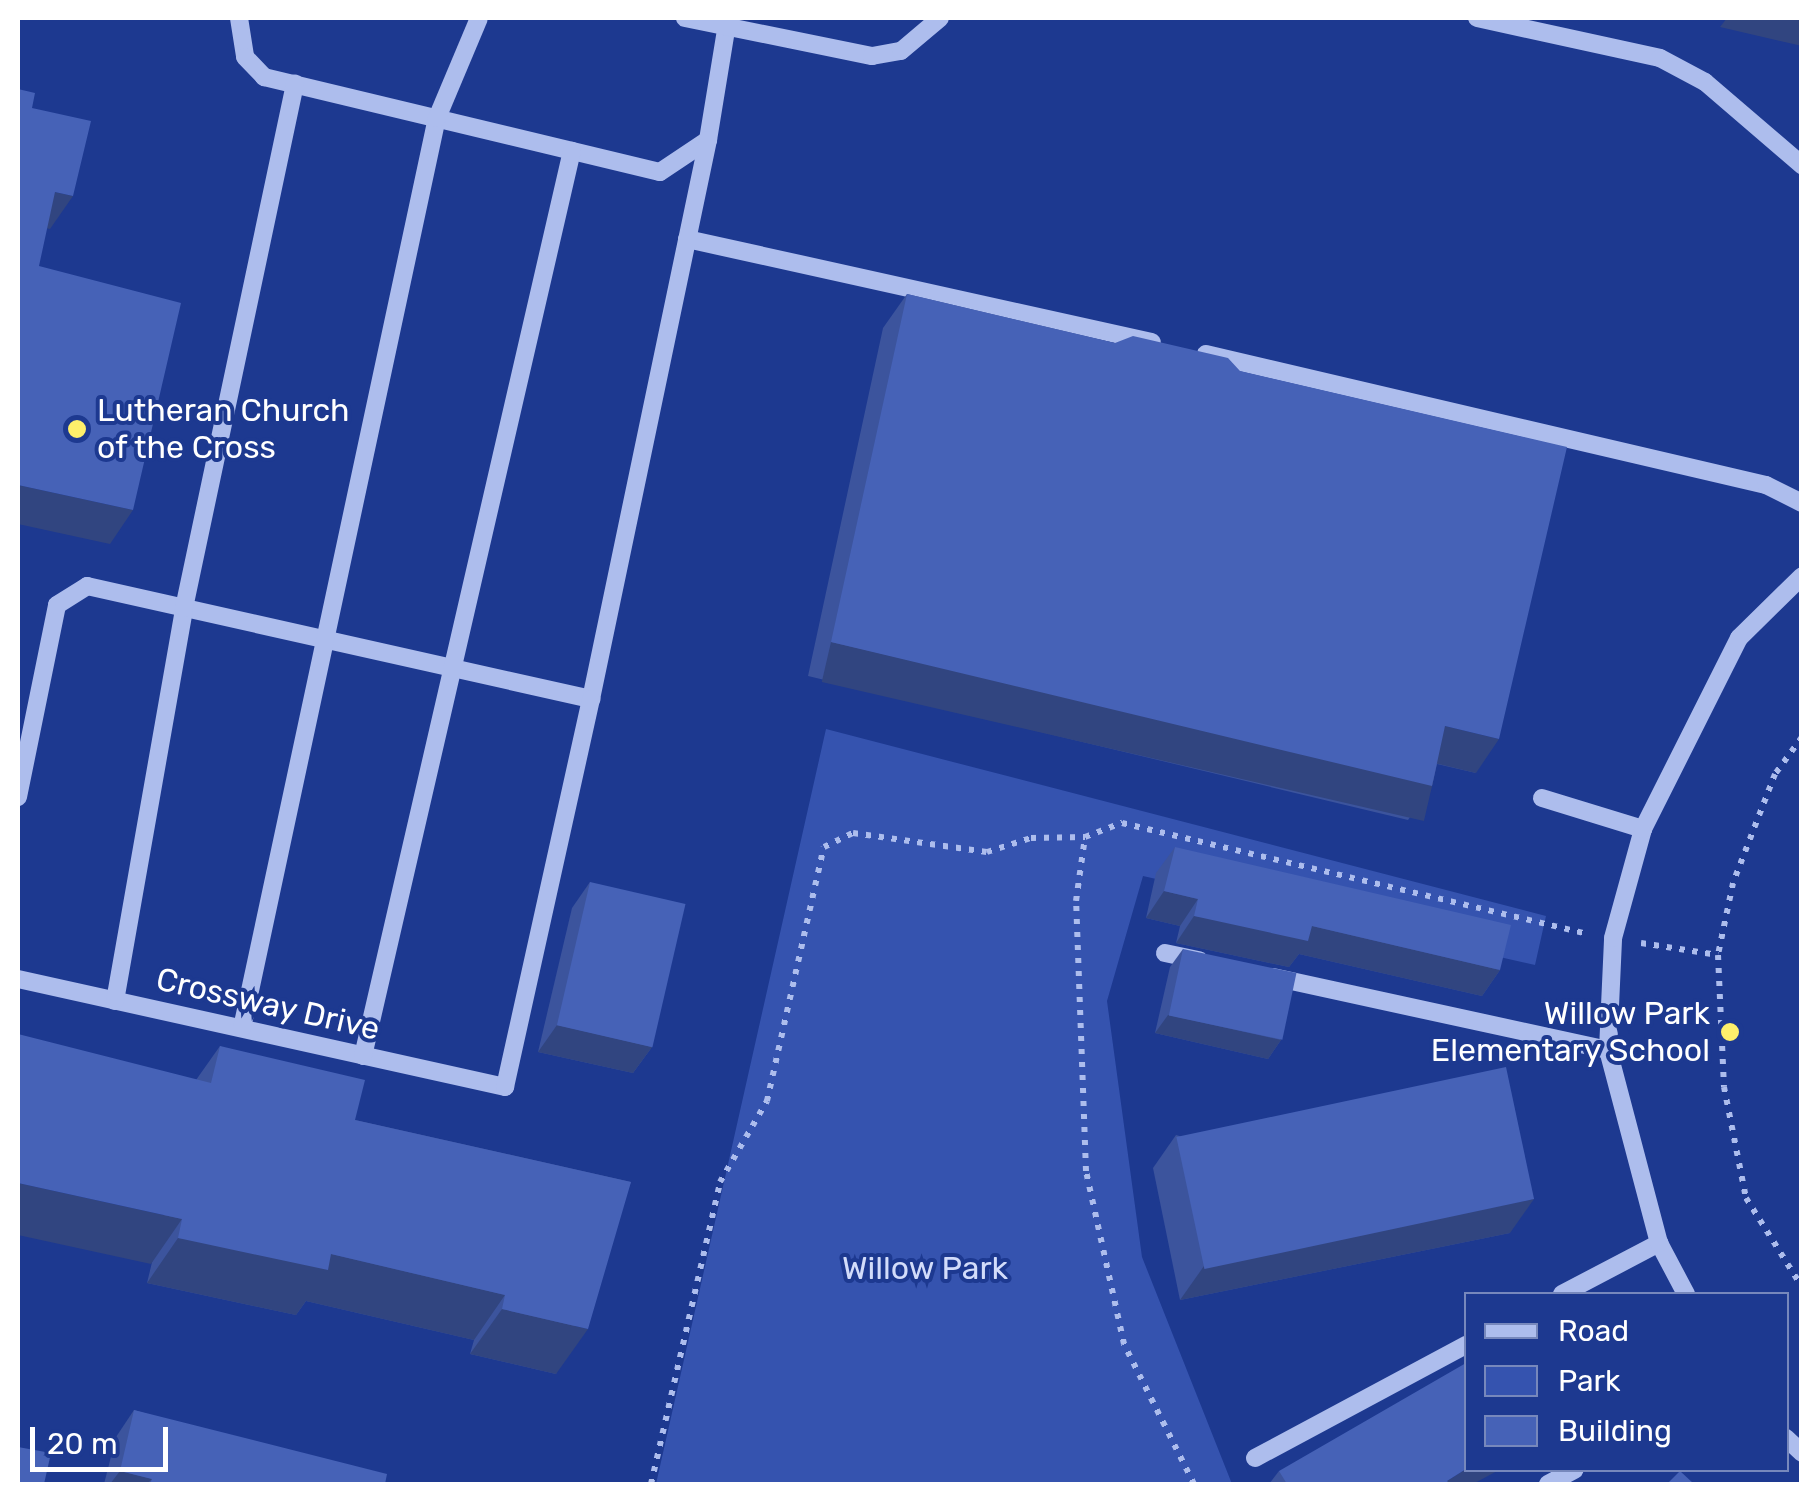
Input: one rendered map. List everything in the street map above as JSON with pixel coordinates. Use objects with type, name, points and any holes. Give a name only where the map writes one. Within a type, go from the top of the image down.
[{"type":"street","points":[[239,18],[245,56],[264,77],[660,172],[708,140]]},
{"type":"street","points":[[242,1028],[438,118],[479,18]]},
{"type":"street","points":[[685,18],[728,22],[872,56],[901,51],[940,18]]},
{"type":"street","points":[[1477,18],[1660,58],[1705,82],[1802,165]]},
{"type":"street","points":[[18,797],[57,605],[87,586],[591,699],[688,239],[728,22]]},
{"type":"street","points":[[115,1000],[184,608],[294,84]]},
{"type":"street","points":[[363,1056],[572,151]]},
{"type":"street","points":[[688,239],[1696,468],[1802,503]]},
{"type":"street","points":[[1685,1292],[1659,1242],[1608,1050],[1613,938],[1643,830],[1739,638],[1802,576]]},
{"type":"street","name":"Crossway Drive","points":[[18,979],[504,1087],[591,699]]},
{"type":"street","points":[[1542,798],[1643,830]]},
{"type":"street","points":[[1165,953],[1222,966]]},
{"type":"street","points":[[1242,970],[1608,1050]]},
{"type":"street","points":[[1566,1292],[1659,1242]]},
{"type":"street","points":[[1255,1458],[1464,1346]]},
{"type":"street","points":[[1548,1484],[1570,1472]]},
{"type":"path","points":[[1802,737],[1775,774],[1740,864],[1718,955],[1724,1087],[1746,1198],[1802,1287]]},
{"type":"path","points":[[652,1484],[720,1182],[767,1101],[824,847],[853,833],[987,852],[1031,838],[1085,836],[1122,824],[1576,932]]},
{"type":"path","points":[[1085,836],[1076,902],[1086,1171],[1124,1344],[1194,1484]]},
{"type":"path","points":[[1668,947],[1718,955]]},
{"type":"green space","name":"Willow Park","points":[[826,729],[1546,916],[1535,965],[1143,876],[1107,1001],[1142,1257],[1232,1484],[656,1484]]},
{"type":"building","points":[[18,89],[35,93],[32,108],[91,121],[73,196],[55,192],[39,266],[181,303],[133,510],[18,485]]},
{"type":"building","points":[[907,294],[1115,343],[1133,336],[1228,358],[1240,371],[1567,447],[1499,739],[1445,726],[1432,786],[831,642]]},
{"type":"building","points":[[1175,847],[1511,925],[1500,970],[1312,926],[1308,941],[1194,916],[1198,899],[1164,891]]},
{"type":"building","points":[[590,882],[685,904],[652,1047],[557,1025]]},
{"type":"building","points":[[1183,949],[1296,973],[1282,1040],[1169,1016]]},
{"type":"building","points":[[18,1034],[211,1083],[220,1046],[365,1080],[355,1120],[631,1182],[588,1329],[502,1309],[505,1295],[331,1254],[328,1270],[178,1238],[182,1219],[18,1183]]},
{"type":"building","points":[[1506,1067],[1534,1199],[1204,1269],[1176,1137]]},
{"type":"building","points":[[1464,1364],[1464,1470],[1447,1481],[1450,1484],[1287,1484],[1279,1471]]},
{"type":"building","points":[[134,1410],[387,1474],[385,1484],[150,1484],[152,1479],[120,1471]]},
{"type":"building","points":[[18,1447],[51,1453],[44,1484],[18,1484]]},
{"type":"building","points":[[1681,1472],[1694,1484],[1667,1484]]},
{"type":"place","name":"Lutheran Church of the Cross","points":[[77,429]]},
{"type":"place","name":"Willow Park Elementary School","points":[[1730,1032]]}]
